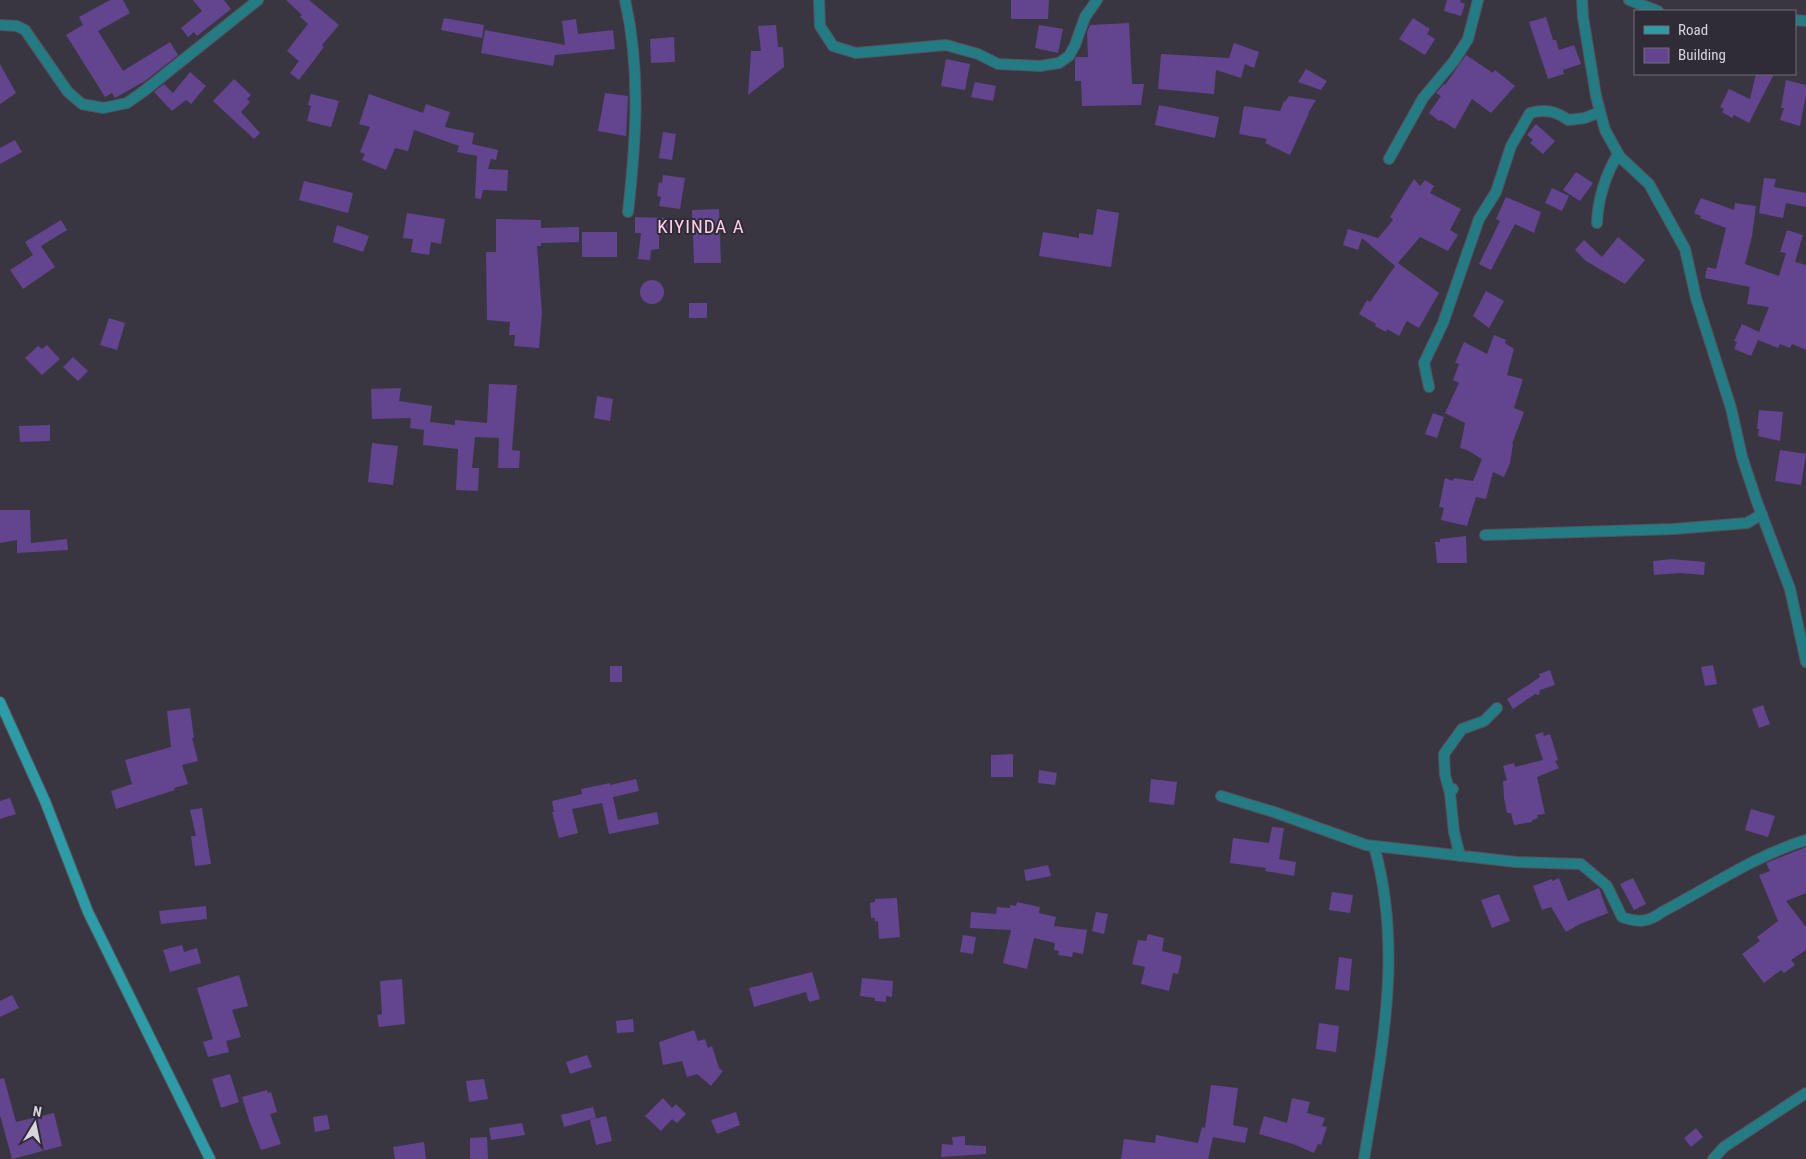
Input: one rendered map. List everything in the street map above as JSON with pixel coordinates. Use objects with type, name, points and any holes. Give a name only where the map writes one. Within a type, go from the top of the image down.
[{"type":"street","points":[[0,25],[17,26],[25,30],[68,92],[82,104],[104,108],[127,103],[258,0]]},
{"type":"street","points":[[625,0],[630,23],[636,85],[635,148],[628,212]]},
{"type":"street","points":[[820,0],[820,26],[833,46],[841,49],[856,53],[946,45],[978,54],[998,64],[1040,66],[1059,63],[1068,56],[1075,45],[1085,17],[1097,0]]},
{"type":"street","points":[[1389,159],[1423,98],[1454,61],[1468,39],[1478,0]]},
{"type":"street","points":[[1582,0],[1600,112],[1605,130],[1618,154],[1649,184],[1685,249],[1696,298],[1731,408],[1742,457],[1790,589],[1806,662]]},
{"type":"street","points":[[1629,0],[1655,10]]},
{"type":"street","points":[[1429,387],[1424,363],[1443,323],[1479,219],[1496,192],[1511,146],[1530,113],[1543,110],[1560,114],[1568,120],[1585,118],[1600,112]]},
{"type":"street","points":[[1597,224],[1602,187],[1608,171],[1618,154]]},
{"type":"street","points":[[1484,535],[1674,529],[1747,523],[1762,514]]},
{"type":"street","points":[[0,702],[45,801],[88,912],[210,1159]]},
{"type":"street","points":[[1460,856],[1454,832],[1453,790],[1445,774],[1444,754],[1462,729],[1484,721],[1497,708]]},
{"type":"street","points":[[1221,796],[1274,812],[1366,845],[1516,862],[1581,864],[1607,886],[1622,917],[1645,921],[1655,918],[1662,912],[1733,871],[1784,847],[1806,840]]},
{"type":"street","points":[[1364,1159],[1382,1042],[1390,970],[1388,922],[1381,870],[1374,846]]},
{"type":"street","points":[[1713,1159],[1724,1147],[1806,1093]]},
{"type":"building","points":[[110,0],[123,0],[130,13],[98,31],[123,71],[170,42],[178,55],[145,81],[115,98],[112,93],[105,97],[66,35],[83,25],[79,17]]},
{"type":"building","points":[[193,0],[224,0],[231,9],[197,36],[194,32],[188,37],[181,28],[202,11]]},
{"type":"building","points":[[286,0],[309,0],[339,25],[322,45],[324,47],[299,80],[290,73],[299,61],[287,51],[308,24],[300,17],[302,15]]},
{"type":"building","points":[[1011,0],[1049,0],[1048,19],[1011,19]]},
{"type":"building","points":[[1447,0],[1461,0],[1460,2],[1465,4],[1461,16],[1444,11]]},
{"type":"building","points":[[1546,17],[1553,40],[1556,40],[1559,50],[1574,45],[1581,64],[1563,70],[1564,74],[1548,79],[1529,22]]},
{"type":"building","points":[[444,18],[484,25],[482,38],[441,30]]},
{"type":"building","points":[[1413,18],[1430,29],[1427,34],[1435,39],[1425,55],[1399,39]]},
{"type":"building","points":[[576,19],[578,34],[613,30],[615,49],[555,55],[553,66],[481,53],[485,30],[565,45],[562,21]]},
{"type":"building","points":[[1129,23],[1132,84],[1144,84],[1141,105],[1082,106],[1081,81],[1075,81],[1075,60],[1076,57],[1088,57],[1087,32],[1090,25]]},
{"type":"building","points":[[776,25],[778,47],[783,47],[784,67],[748,95],[751,51],[761,51],[758,26]]},
{"type":"building","points":[[1039,25],[1063,29],[1058,53],[1035,48]]},
{"type":"building","points":[[674,37],[675,62],[651,63],[650,39]]},
{"type":"building","points":[[1234,43],[1259,52],[1254,68],[1245,64],[1241,78],[1216,70],[1214,94],[1158,89],[1161,54],[1229,58]]},
{"type":"building","points":[[1466,55],[1493,73],[1495,70],[1515,86],[1491,113],[1472,99],[1455,129],[1441,120],[1439,121],[1429,113],[1441,96],[1436,93],[1445,85]]},
{"type":"building","points":[[946,59],[970,64],[965,90],[941,86]]},
{"type":"building","points":[[0,64],[16,93],[0,104]]},
{"type":"building","points":[[1306,69],[1327,81],[1321,90],[1298,82]]},
{"type":"building","points":[[190,72],[206,86],[191,104],[186,100],[172,111],[154,92],[164,84],[173,93]]},
{"type":"building","points":[[1756,75],[1773,75],[1749,123],[1734,115],[1732,118],[1722,112],[1724,109],[1720,107],[1729,89],[1750,99]]},
{"type":"building","points":[[234,79],[251,95],[247,99],[250,102],[241,112],[260,133],[254,139],[213,101]]},
{"type":"building","points":[[1786,80],[1806,85],[1800,126],[1780,120],[1784,108],[1781,108]]},
{"type":"building","points":[[975,82],[996,86],[993,101],[971,97]]},
{"type":"building","points":[[605,93],[628,96],[626,136],[598,131]]},
{"type":"building","points":[[311,94],[339,101],[331,127],[307,121],[311,106],[308,105]]},
{"type":"building","points":[[369,94],[423,113],[426,104],[450,112],[445,127],[474,133],[472,144],[498,150],[496,160],[491,159],[488,169],[508,170],[507,191],[483,190],[481,199],[475,198],[477,156],[457,152],[459,146],[414,130],[408,151],[395,148],[386,170],[362,160],[365,154],[360,152],[370,127],[359,124]]},
{"type":"building","points":[[1289,96],[1316,100],[1308,113],[1290,155],[1265,143],[1267,139],[1239,134],[1244,106],[1280,111],[1284,101]]},
{"type":"building","points":[[1159,105],[1219,117],[1215,138],[1155,125]]},
{"type":"building","points":[[1536,124],[1555,141],[1543,154],[1530,143],[1533,140],[1527,135]]},
{"type":"building","points":[[663,132],[676,134],[672,160],[659,158]]},
{"type":"building","points":[[15,140],[22,152],[0,164],[0,148]]},
{"type":"building","points":[[1576,172],[1593,183],[1580,201],[1563,190]]},
{"type":"building","points":[[663,175],[685,178],[680,209],[659,206],[661,197],[657,196],[659,182],[662,183]]},
{"type":"building","points":[[1764,178],[1776,179],[1774,187],[1806,193],[1806,207],[1786,203],[1783,218],[1759,213]]},
{"type":"building","points":[[1414,179],[1420,186],[1425,180],[1434,186],[1430,193],[1461,209],[1450,230],[1458,235],[1448,251],[1420,237],[1398,263],[1439,293],[1419,328],[1407,321],[1399,336],[1387,329],[1386,332],[1375,326],[1376,324],[1359,314],[1367,300],[1370,302],[1395,266],[1362,238],[1358,250],[1343,245],[1348,229],[1378,238],[1393,220],[1390,217]]},
{"type":"building","points":[[304,181],[353,193],[348,213],[299,200]]},
{"type":"building","points":[[1552,188],[1569,196],[1562,211],[1545,203]]},
{"type":"building","points":[[1506,197],[1541,212],[1534,233],[1515,224],[1491,270],[1479,264],[1500,221],[1496,219]]},
{"type":"building","points":[[1701,198],[1734,210],[1735,203],[1756,206],[1752,236],[1745,264],[1779,276],[1786,253],[1780,252],[1787,230],[1803,235],[1795,262],[1806,265],[1806,350],[1792,344],[1790,348],[1780,344],[1778,348],[1758,340],[1751,356],[1734,349],[1737,342],[1734,341],[1742,324],[1759,332],[1769,307],[1747,304],[1750,287],[1705,278],[1707,267],[1716,269],[1726,228],[1700,218],[1701,216],[1694,213]]},
{"type":"building","points":[[719,209],[721,263],[694,263],[692,210]]},
{"type":"building","points":[[1097,209],[1119,213],[1111,267],[1039,256],[1043,232],[1079,238],[1079,233],[1093,235]]},
{"type":"building","points":[[407,213],[445,219],[441,244],[431,242],[429,255],[411,252],[413,239],[403,238]]},
{"type":"building","points":[[635,217],[668,218],[667,234],[659,233],[659,249],[651,250],[650,260],[638,259],[641,233],[635,233]]},
{"type":"building","points":[[496,219],[541,220],[541,228],[579,227],[579,242],[541,243],[541,246],[537,246],[542,313],[539,348],[514,346],[515,335],[509,335],[510,322],[487,320],[486,252],[496,252]]},
{"type":"building","points":[[61,220],[67,230],[41,246],[55,267],[23,289],[10,270],[33,255],[25,242]]},
{"type":"building","points":[[337,225],[369,236],[363,252],[333,242]]},
{"type":"building","points":[[582,232],[617,232],[617,257],[582,257]]},
{"type":"building","points":[[1618,237],[1645,260],[1625,284],[1586,261],[1575,250],[1584,240],[1602,257]]},
{"type":"building","points":[[652,280],[661,283],[664,292],[661,301],[652,304],[643,301],[640,292],[643,283]]},
{"type":"building","points":[[1486,291],[1504,301],[1489,328],[1473,316]]},
{"type":"building","points":[[689,303],[707,303],[707,318],[689,318]]},
{"type":"building","points":[[109,318],[125,323],[117,350],[100,345]]},
{"type":"building","points":[[1494,335],[1506,340],[1505,343],[1514,349],[1507,375],[1523,379],[1514,408],[1524,412],[1512,444],[1510,463],[1504,477],[1493,472],[1486,499],[1476,497],[1467,526],[1441,520],[1444,508],[1439,507],[1445,478],[1453,481],[1454,478],[1473,481],[1482,459],[1460,448],[1465,423],[1445,413],[1459,383],[1453,380],[1459,364],[1455,363],[1464,342],[1487,354]]},
{"type":"building","points":[[47,345],[60,359],[42,375],[25,358],[38,346],[42,349]]},
{"type":"building","points":[[73,357],[88,371],[78,381],[63,367]]},
{"type":"building","points":[[489,384],[517,385],[512,450],[520,451],[519,468],[498,468],[499,438],[475,437],[472,468],[479,468],[478,491],[456,490],[458,449],[423,445],[424,430],[410,428],[411,418],[372,419],[371,389],[401,388],[399,401],[432,406],[430,422],[455,425],[455,420],[487,423]]},
{"type":"building","points":[[597,396],[613,399],[610,421],[594,418]]},
{"type":"building","points":[[1759,410],[1783,412],[1780,441],[1758,436]]},
{"type":"building","points":[[1433,413],[1444,417],[1437,438],[1425,434]]},
{"type":"building","points":[[50,425],[50,441],[20,442],[19,426]]},
{"type":"building","points":[[372,443],[398,446],[393,485],[368,482]]},
{"type":"building","points":[[1780,450],[1806,454],[1801,485],[1775,481]]},
{"type":"building","points":[[0,510],[30,510],[31,543],[67,539],[68,550],[17,553],[17,540],[0,543]]},
{"type":"building","points":[[1466,536],[1467,563],[1437,563],[1435,542],[1440,542],[1440,539]]},
{"type":"building","points":[[1672,559],[1705,562],[1704,575],[1680,573],[1654,575],[1653,561]]},
{"type":"building","points":[[1713,665],[1717,684],[1705,686],[1701,667]]},
{"type":"building","points":[[610,666],[622,666],[622,682],[610,682]]},
{"type":"building","points":[[1550,670],[1555,685],[1540,690],[1539,695],[1535,694],[1513,709],[1507,699],[1540,677],[1539,674]]},
{"type":"building","points":[[1763,705],[1770,724],[1759,728],[1752,709]]},
{"type":"building","points":[[190,708],[194,738],[192,738],[198,761],[182,765],[188,784],[116,809],[111,791],[132,784],[125,760],[171,747],[167,711]]},
{"type":"building","points":[[1543,732],[1544,736],[1550,734],[1558,760],[1555,761],[1559,768],[1537,777],[1545,814],[1537,815],[1538,818],[1532,820],[1532,822],[1514,825],[1511,813],[1507,813],[1504,798],[1503,781],[1507,780],[1503,766],[1514,763],[1515,767],[1543,760],[1535,735]]},
{"type":"building","points":[[1013,754],[1013,777],[991,777],[991,755]]},
{"type":"building","points":[[1039,770],[1057,773],[1055,785],[1038,783]]},
{"type":"building","points":[[636,779],[639,791],[613,797],[618,820],[657,812],[659,824],[609,834],[602,803],[572,809],[578,833],[559,838],[552,812],[554,812],[552,801],[582,794],[581,789]]},
{"type":"building","points":[[1151,779],[1177,782],[1174,805],[1149,802]]},
{"type":"building","points":[[10,798],[16,814],[0,819],[0,801]]},
{"type":"building","points":[[202,808],[211,864],[195,866],[191,836],[196,836],[190,810]]},
{"type":"building","points":[[1751,809],[1775,816],[1768,837],[1745,830]]},
{"type":"building","points":[[1272,827],[1284,828],[1279,859],[1296,862],[1294,876],[1265,871],[1266,868],[1230,863],[1233,838],[1269,843]]},
{"type":"building","points":[[1806,847],[1806,893],[1786,901],[1806,927],[1806,950],[1791,960],[1795,965],[1784,973],[1781,970],[1764,983],[1742,954],[1760,941],[1757,937],[1778,921],[1759,875],[1770,871],[1766,863]]},
{"type":"building","points":[[1048,865],[1051,876],[1026,881],[1024,870]]},
{"type":"building","points":[[1559,878],[1568,901],[1599,888],[1608,913],[1580,924],[1566,932],[1551,907],[1542,910],[1533,886]]},
{"type":"building","points":[[1633,878],[1646,904],[1634,910],[1620,884]]},
{"type":"building","points":[[1332,892],[1353,895],[1350,913],[1329,910]]},
{"type":"building","points":[[1499,894],[1510,921],[1492,928],[1481,900]]},
{"type":"building","points":[[897,898],[900,937],[879,939],[878,921],[875,922],[875,918],[871,918],[870,903],[875,902],[875,899]]},
{"type":"building","points":[[1017,902],[1040,907],[1039,913],[1056,917],[1054,926],[1087,930],[1083,954],[1073,952],[1072,957],[1058,955],[1059,951],[1054,950],[1055,943],[1034,938],[1027,969],[1003,963],[1011,930],[970,928],[971,912],[996,914],[997,907],[1010,908],[1010,905],[1016,906]]},
{"type":"building","points":[[206,906],[207,919],[161,924],[159,911]]},
{"type":"building","points":[[1096,912],[1108,914],[1104,934],[1092,931]]},
{"type":"building","points":[[1148,934],[1164,938],[1162,951],[1182,956],[1178,974],[1173,973],[1169,991],[1141,984],[1145,967],[1132,964],[1138,940],[1146,941]]},
{"type":"building","points":[[963,935],[976,937],[973,954],[960,952]]},
{"type":"building","points":[[182,945],[184,952],[197,948],[201,963],[170,972],[163,950]]},
{"type":"building","points":[[1339,957],[1352,959],[1349,991],[1335,989]]},
{"type":"building","points":[[812,972],[820,999],[809,1002],[806,992],[754,1007],[749,988]]},
{"type":"building","points":[[239,975],[248,1006],[232,1010],[241,1037],[226,1041],[229,1052],[208,1057],[203,1042],[213,1039],[197,988]]},
{"type":"building","points":[[862,978],[893,981],[892,997],[886,996],[886,1002],[860,996]]},
{"type":"building","points":[[402,979],[405,1024],[379,1027],[377,1015],[382,1014],[380,981]]},
{"type":"building","points":[[12,995],[19,1008],[0,1017],[0,1001]]},
{"type":"building","points":[[633,1019],[634,1032],[617,1033],[616,1021]]},
{"type":"building","points":[[1319,1023],[1339,1026],[1336,1052],[1316,1049]]},
{"type":"building","points":[[694,1030],[698,1041],[705,1039],[708,1048],[712,1046],[719,1068],[723,1071],[711,1086],[697,1074],[687,1077],[682,1061],[663,1065],[659,1042]]},
{"type":"building","points":[[587,1055],[592,1067],[570,1074],[566,1062]]},
{"type":"building","points":[[230,1074],[239,1102],[221,1108],[212,1079]]},
{"type":"building","points":[[4,1078],[16,1122],[54,1113],[62,1146],[12,1159],[0,1115],[0,1079]]},
{"type":"building","points":[[484,1079],[488,1099],[469,1102],[466,1081]]},
{"type":"building","points":[[1211,1085],[1238,1088],[1233,1125],[1248,1128],[1245,1143],[1213,1137],[1208,1159],[1121,1159],[1124,1139],[1155,1143],[1156,1135],[1198,1143],[1202,1127],[1205,1128]]},
{"type":"building","points":[[267,1090],[268,1093],[271,1092],[277,1112],[270,1114],[281,1144],[261,1150],[242,1097]]},
{"type":"building","points":[[663,1098],[672,1108],[676,1104],[686,1114],[677,1123],[672,1119],[661,1131],[645,1116]]},
{"type":"building","points":[[1292,1098],[1310,1102],[1307,1113],[1325,1118],[1322,1126],[1327,1127],[1321,1145],[1318,1144],[1314,1153],[1293,1144],[1259,1134],[1264,1116],[1287,1123]]},
{"type":"building","points":[[593,1107],[596,1118],[564,1127],[561,1115]]},
{"type":"building","points":[[736,1112],[740,1125],[717,1134],[711,1120]]},
{"type":"building","points":[[327,1115],[330,1129],[315,1132],[313,1117]]},
{"type":"building","points":[[606,1116],[612,1141],[596,1145],[590,1120]]},
{"type":"building","points":[[522,1123],[525,1135],[491,1140],[489,1128]]},
{"type":"building","points":[[1696,1128],[1703,1137],[1691,1147],[1684,1138]]},
{"type":"building","points":[[965,1136],[965,1145],[986,1146],[986,1154],[941,1157],[942,1144],[953,1145],[952,1137]]},
{"type":"building","points":[[487,1137],[488,1159],[470,1159],[470,1138]]},
{"type":"building","points":[[424,1142],[426,1159],[395,1159],[393,1147]]},
{"type":"district","name":"KIYINDA A","points":[[701,226]]}]
